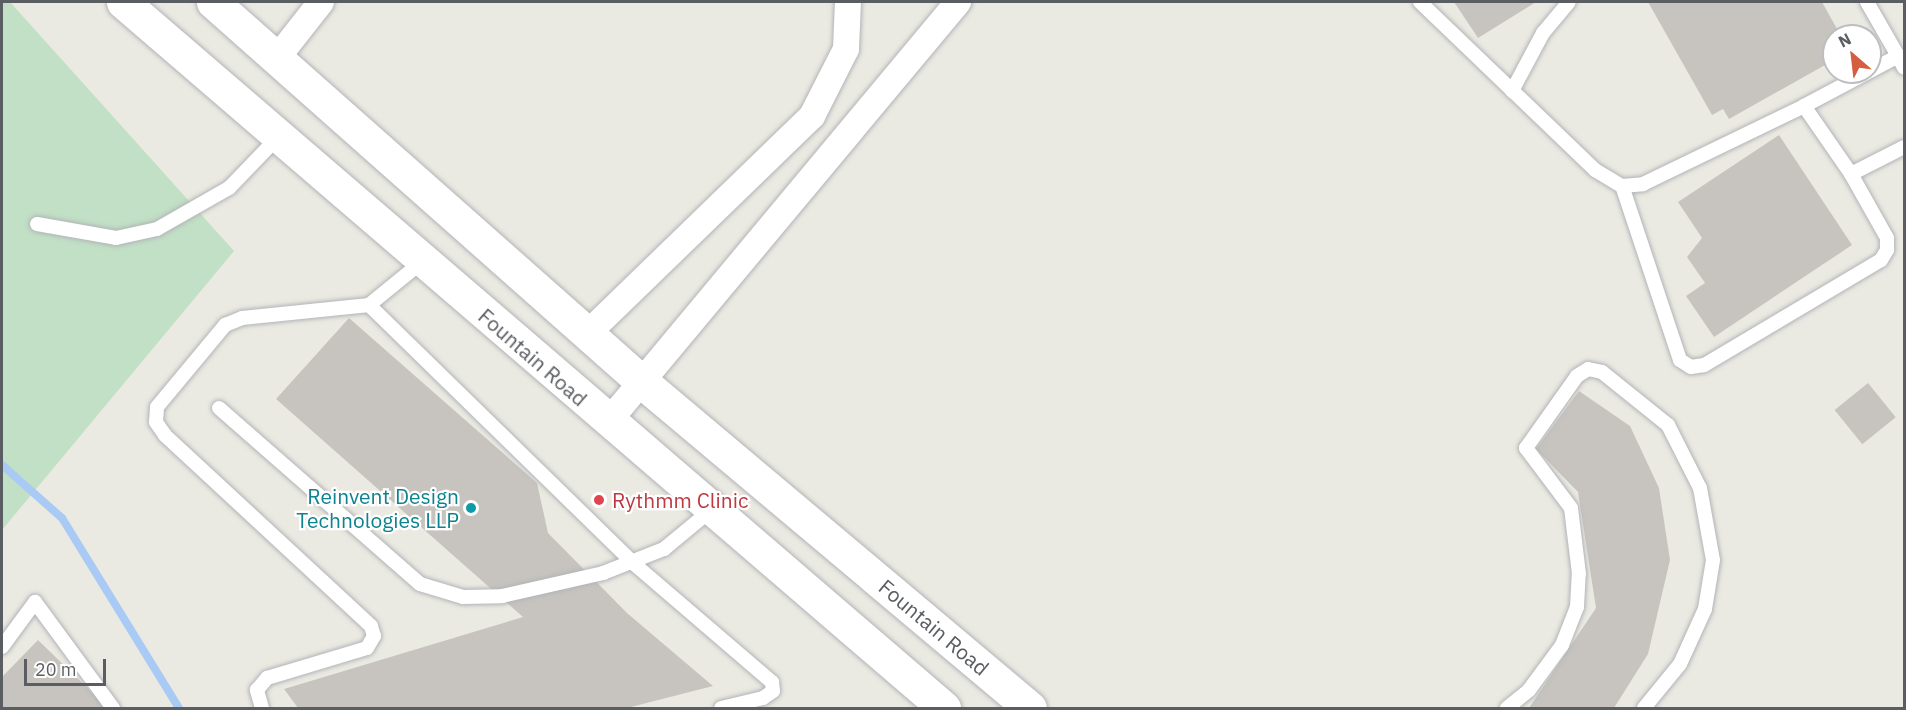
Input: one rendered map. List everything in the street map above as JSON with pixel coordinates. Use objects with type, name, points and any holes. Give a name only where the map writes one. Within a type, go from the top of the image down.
[{"type":"street","name":"Fountain Road","points":[[123,2],[608,422],[944,708]]},
{"type":"street","name":"Fountain Road","points":[[213,2],[641,381],[1030,708]]},
{"type":"street","points":[[277,58],[321,2]]},
{"type":"street","points":[[588,333],[812,116],[846,49],[848,2]]},
{"type":"street","points":[[608,422],[958,2]]},
{"type":"lane","points":[[1420,2],[1595,170],[1622,186],[1643,184],[1846,84]]},
{"type":"lane","points":[[1512,91],[1543,33],[1569,2]]},
{"type":"lane","points":[[1867,2],[1901,62],[1882,68]]},
{"type":"lane","points":[[1622,186],[1680,360],[1691,367],[1704,365],[1881,260],[1887,238],[1851,174],[1804,106]]},
{"type":"lane","points":[[37,224],[116,237],[157,229],[229,188],[279,136]]},
{"type":"lane","points":[[1851,174],[1905,147]]},
{"type":"lane","points":[[262,708],[257,690],[267,678],[367,648],[374,636],[371,627],[165,435],[156,422],[157,407],[225,325],[369,305],[423,261]]},
{"type":"lane","points":[[369,305],[633,563],[772,682],[773,691],[763,698],[721,708]]},
{"type":"lane","points":[[1507,708],[1529,690],[1562,645],[1577,608],[1579,574],[1570,508],[1526,448],[1577,375],[1588,369],[1602,372],[1668,425],[1700,488],[1713,560],[1706,609],[1693,637],[1680,664],[1644,708]]},
{"type":"lane","points":[[219,408],[420,584],[463,597],[502,596],[633,563],[664,549],[711,510]]},
{"type":"lane","points":[[2,647],[35,602],[113,708]]},
{"type":"green space","points":[[2,2],[10,2],[234,251],[2,530]]},
{"type":"building","points":[[1454,2],[1536,2],[1478,38]]},
{"type":"building","points":[[1648,2],[1822,2],[1834,24],[1822,24],[1822,67],[1729,119],[1723,109],[1712,115]]},
{"type":"building","points":[[1779,135],[1852,245],[1714,337],[1686,296],[1705,283],[1687,257],[1702,238],[1678,202]]},
{"type":"building","name":"Reinvent Design Technologies LLP","points":[[349,318],[537,483],[548,533],[627,613],[713,686],[627,708],[298,708],[284,689],[523,617],[276,399]]},
{"type":"building","points":[[1868,383],[1896,417],[1862,444],[1835,410]]},
{"type":"building","points":[[1579,391],[1630,426],[1659,488],[1670,560],[1648,654],[1614,708],[1529,708],[1596,608],[1578,492],[1536,449]]},
{"type":"building","points":[[38,640],[106,706],[104,708],[2,708],[2,677]]},
{"type":"waterway","points":[[2,465],[62,518],[179,708]]},
{"type":"place","name":"Rythmm Clinic","points":[[599,500]]},
{"type":"place","name":"Reinvent Design Technologies LLP","points":[[471,508]]}]
